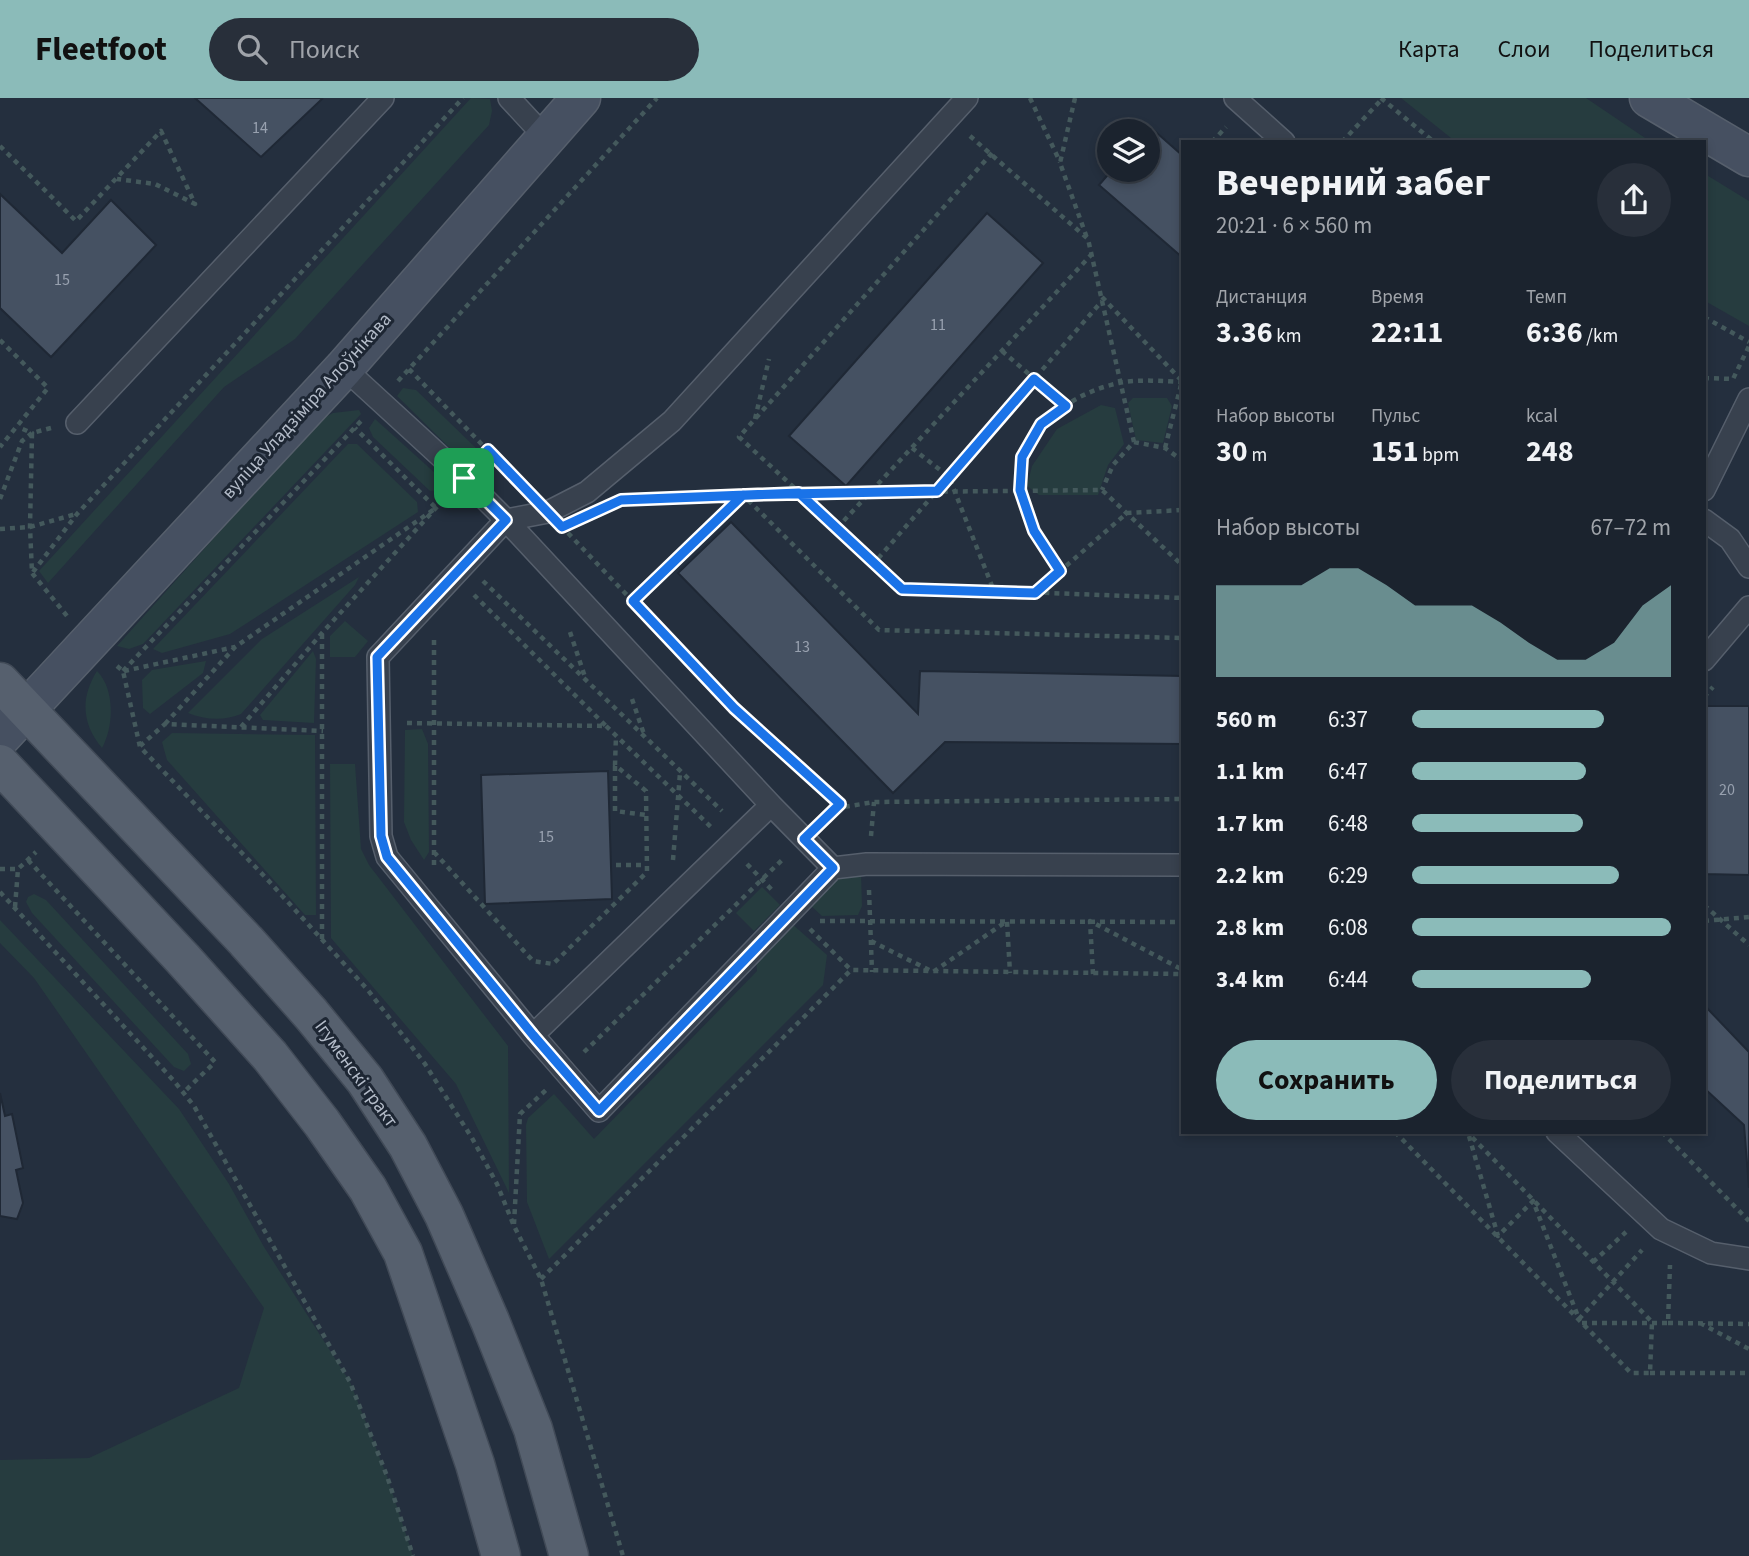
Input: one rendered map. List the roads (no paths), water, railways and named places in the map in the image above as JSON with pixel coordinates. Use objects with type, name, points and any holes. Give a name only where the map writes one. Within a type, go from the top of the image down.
[{"type":"main road","name":"Ігуменскі тракт","points":[[0,682],[312,1014],[365,1080],[408,1146],[444,1215],[523,1405],[569,1556]]},
{"type":"main road","points":[[0,764],[270,1056],[322,1123],[368,1189],[403,1253],[475,1464],[501,1556]]},
{"type":"street","name":"вуліца Уладзіміра Алоўнікава","points":[[0,738],[344,368],[581,98]]},
{"type":"street","points":[[1649,98],[1749,158]]},
{"type":"lane","points":[[77,423],[382,98]]},
{"type":"lane","points":[[509,98],[546,138]]},
{"type":"lane","points":[[967,98],[672,421],[587,492],[548,512],[506,520],[377,657],[381,836],[387,857],[599,1111],[833,868],[867,864],[1181,865]]},
{"type":"lane","points":[[1235,98],[1282,140]]},
{"type":"lane","points":[[344,368],[506,520],[833,868]]},
{"type":"lane","points":[[1706,486],[1749,399]]},
{"type":"lane","points":[[1706,521],[1730,539],[1749,567]]},
{"type":"lane","points":[[1706,658],[1749,607]]},
{"type":"lane","points":[[533,1035],[771,805]]},
{"type":"lane","points":[[1559,1134],[1661,1229],[1711,1253],[1749,1259]]}]
